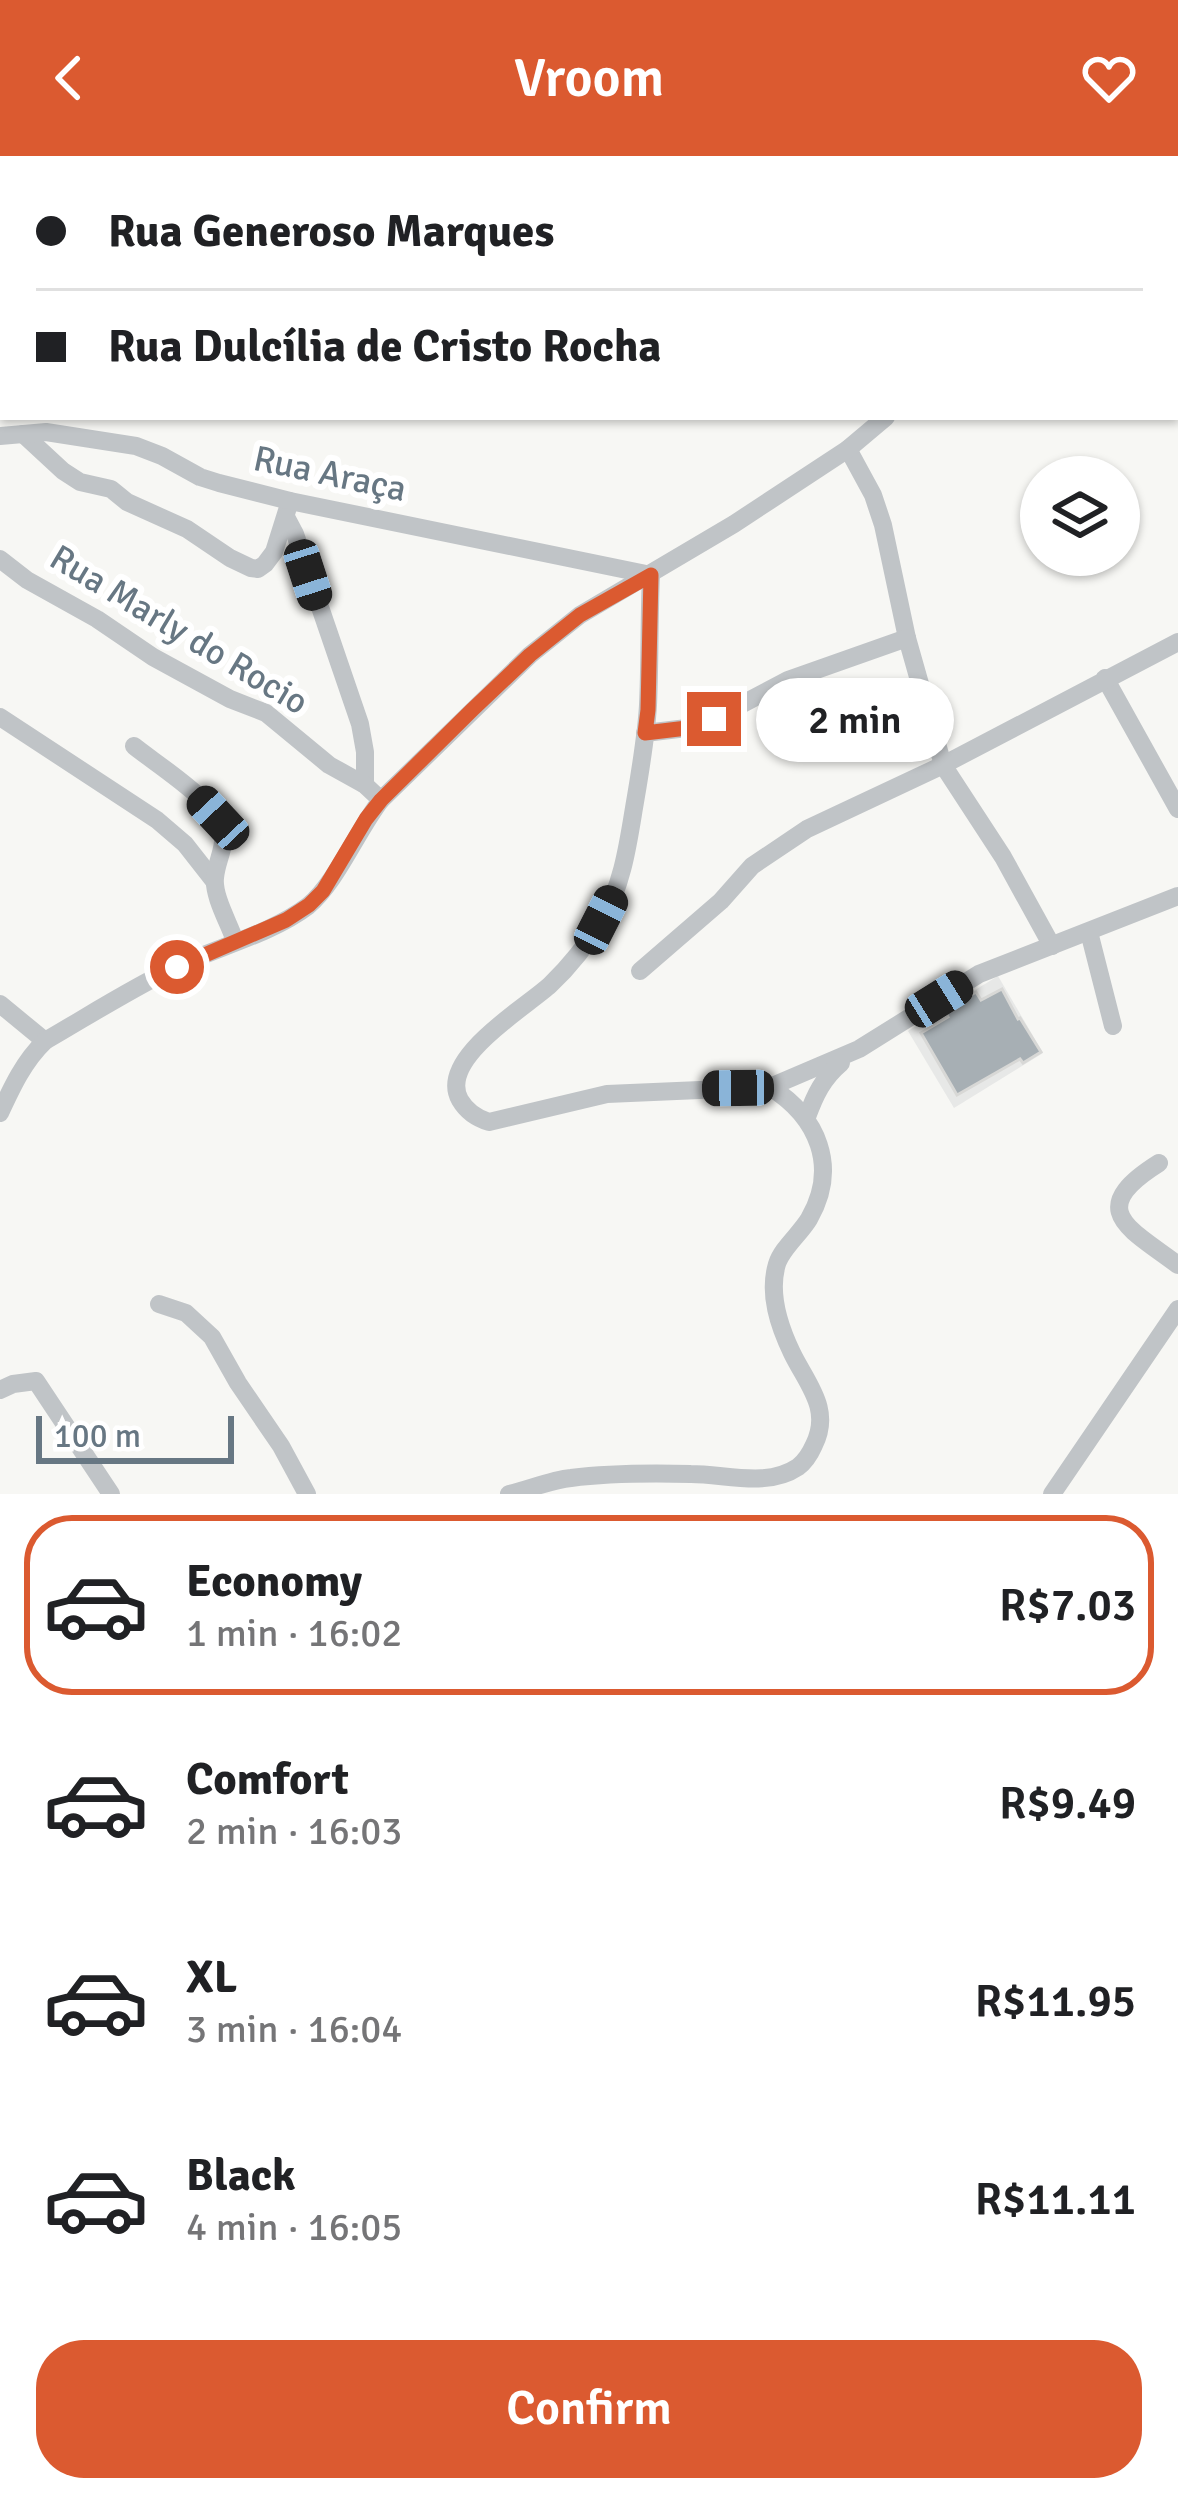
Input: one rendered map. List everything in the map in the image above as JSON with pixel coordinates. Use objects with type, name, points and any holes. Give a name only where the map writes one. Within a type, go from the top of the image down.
[{"type":"street","points":[[0,1114],[15,1080],[45,1041],[177,967],[286,920],[323,891],[381,800],[530,655],[580,615],[651,575],[848,448],[882,420]]},
{"type":"street","name":"Rua Araça","points":[[0,436],[46,432],[136,446],[200,477],[288,509],[651,575]]},
{"type":"street","points":[[23,434],[80,482],[112,489],[127,502],[187,530],[250,568],[266,564],[274,552],[288,509]]},
{"type":"street","points":[[848,448],[883,525],[943,765],[1003,857],[1052,946]]},
{"type":"street","points":[[288,509],[360,724],[365,785]]},
{"type":"street","name":"Rua Marly do Rocio","points":[[0,559],[153,657],[266,713],[328,765],[365,785],[381,800]]},
{"type":"street","points":[[651,575],[648,710],[617,889],[577,955],[553,982],[472,1049],[459,1071],[457,1092],[468,1111],[489,1121],[607,1094],[770,1087],[860,1049]]},
{"type":"street","points":[[645,733],[714,719],[788,680],[908,638]]},
{"type":"street","points":[[640,971],[721,902],[752,866],[807,829],[943,765],[1178,642]]},
{"type":"street","points":[[1105,678],[1178,809]]},
{"type":"street","points":[[0,717],[157,820],[185,844],[214,881],[235,941]]},
{"type":"street","points":[[134,746],[200,797],[218,818],[222,848],[214,881]]},
{"type":"street","points":[[807,1117],[830,1072],[979,974],[1178,896]]},
{"type":"street","points":[[1089,932],[1113,1026]]},
{"type":"street","points":[[0,1004],[45,1041]]},
{"type":"street","points":[[509,1494],[691,1474],[781,1477],[804,1463],[820,1432],[820,1409],[785,1338],[774,1283],[778,1259],[798,1237],[820,1196],[822,1178],[817,1136],[807,1117],[770,1087]]},
{"type":"street","points":[[1159,1163],[1133,1179],[1123,1193],[1120,1217],[1178,1265]]},
{"type":"street","points":[[159,1304],[186,1313],[212,1337],[307,1494]]},
{"type":"street","points":[[1052,1494],[1178,1309]]},
{"type":"street","points":[[0,1390],[36,1382],[103,1491]]},
{"type":"shaded area","points":[[998,976],[1043,1053],[954,1108],[908,1031]]},
{"type":"building","points":[[1002,989],[1041,1052],[957,1095],[921,1033],[976,992],[981,1000]]},
{"type":"route","points":[[177,967],[286,920],[309,905],[323,891],[381,800],[472,710],[580,615],[651,575],[645,733],[714,719]]}]
